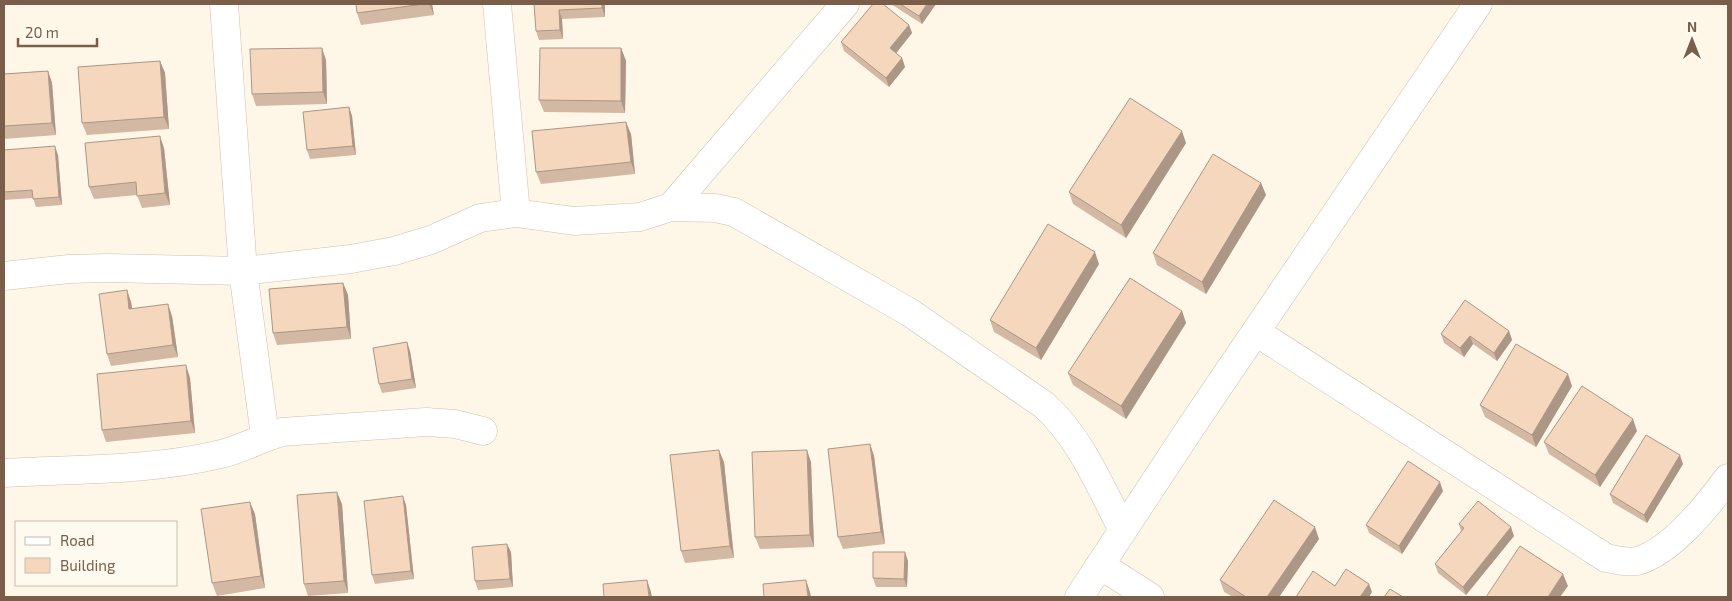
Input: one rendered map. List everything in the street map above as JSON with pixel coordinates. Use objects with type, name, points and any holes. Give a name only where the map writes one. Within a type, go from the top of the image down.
[{"type":"street","points":[[224,4],[243,271],[266,436]]},
{"type":"street","points":[[497,4],[516,213]]},
{"type":"street","points":[[671,207],[845,4]]},
{"type":"street","points":[[1079,597],[1478,4]]},
{"type":"street","points":[[4,276],[69,269],[108,268],[243,271],[351,259],[394,251],[431,240],[480,218],[516,213],[574,220],[602,220],[640,217],[671,207],[715,208],[734,212],[909,312],[1044,405],[1063,423],[1075,440],[1123,530]]},
{"type":"street","points":[[1256,332],[1606,558],[1622,562],[1637,561],[1656,552],[1678,535],[1703,511],[1728,478]]},
{"type":"street","points":[[4,473],[176,463],[223,454],[266,436],[282,432],[426,422],[455,424],[483,431]]},
{"type":"street","points":[[1100,565],[1150,597]]},
{"type":"building","points":[[356,4],[424,4],[357,13]]},
{"type":"building","points":[[534,4],[602,4],[602,8],[559,10],[560,30],[536,31]]},
{"type":"building","points":[[873,4],[883,4],[909,25],[890,48],[902,58],[886,78],[841,42]]},
{"type":"building","points":[[900,4],[927,4],[919,16]]},
{"type":"building","points":[[322,48],[323,92],[252,94],[250,49]]},
{"type":"building","points":[[540,48],[621,48],[621,101],[539,100]]},
{"type":"building","points":[[160,61],[164,117],[82,123],[78,67]]},
{"type":"building","points":[[48,71],[52,123],[4,126],[4,74]]},
{"type":"building","points":[[1130,98],[1182,131],[1121,225],[1069,192]]},
{"type":"building","points":[[349,107],[353,146],[307,150],[303,112]]},
{"type":"building","points":[[626,122],[631,162],[536,172],[532,131]]},
{"type":"building","points":[[160,136],[165,193],[137,196],[136,182],[89,187],[85,143]]},
{"type":"building","points":[[55,146],[59,197],[33,199],[32,190],[4,192],[4,150]]},
{"type":"building","points":[[1213,154],[1261,183],[1202,282],[1153,253]]},
{"type":"building","points":[[1048,224],[1095,252],[1036,348],[990,320]]},
{"type":"building","points":[[1130,278],[1182,311],[1121,406],[1068,373]]},
{"type":"building","points":[[343,283],[347,327],[273,333],[269,289]]},
{"type":"building","points":[[127,290],[129,309],[168,304],[173,345],[107,354],[99,294]]},
{"type":"building","points":[[1465,300],[1509,331],[1494,353],[1470,336],[1460,348],[1441,334]]},
{"type":"building","points":[[407,342],[412,379],[379,384],[373,348]]},
{"type":"building","points":[[1516,344],[1568,374],[1532,435],[1480,405]]},
{"type":"building","points":[[186,365],[191,421],[102,430],[97,374]]},
{"type":"building","points":[[1582,386],[1633,419],[1595,475],[1544,442]]},
{"type":"building","points":[[1646,435],[1680,455],[1644,515],[1610,494]]},
{"type":"building","points":[[870,444],[881,532],[838,537],[828,449]]},
{"type":"building","points":[[719,450],[730,546],[681,551],[670,455]]},
{"type":"building","points":[[807,450],[810,535],[755,537],[752,452]]},
{"type":"building","points":[[1408,461],[1440,482],[1399,546],[1366,525]]},
{"type":"building","points":[[337,492],[344,581],[304,584],[297,495]]},
{"type":"building","points":[[403,496],[411,571],[372,575],[364,501]]},
{"type":"building","points":[[1274,500],[1315,527],[1267,597],[1246,597],[1220,580]]},
{"type":"building","points":[[1478,501],[1511,527],[1463,587],[1435,564],[1464,528],[1459,524]]},
{"type":"building","points":[[250,502],[261,576],[212,583],[201,509]]},
{"type":"building","points":[[507,544],[510,579],[475,581],[472,547]]},
{"type":"building","points":[[1520,546],[1563,574],[1548,597],[1486,597]]},
{"type":"building","points":[[873,552],[905,552],[904,579],[873,578]]},
{"type":"building","points":[[1346,569],[1369,584],[1360,597],[1296,597],[1313,571],[1335,586]]},
{"type":"building","points":[[647,580],[649,597],[604,597],[603,584]]},
{"type":"building","points":[[806,580],[808,597],[764,597],[763,584]]},
{"type":"building","points":[[1390,589],[1403,597],[1384,597]]}]
